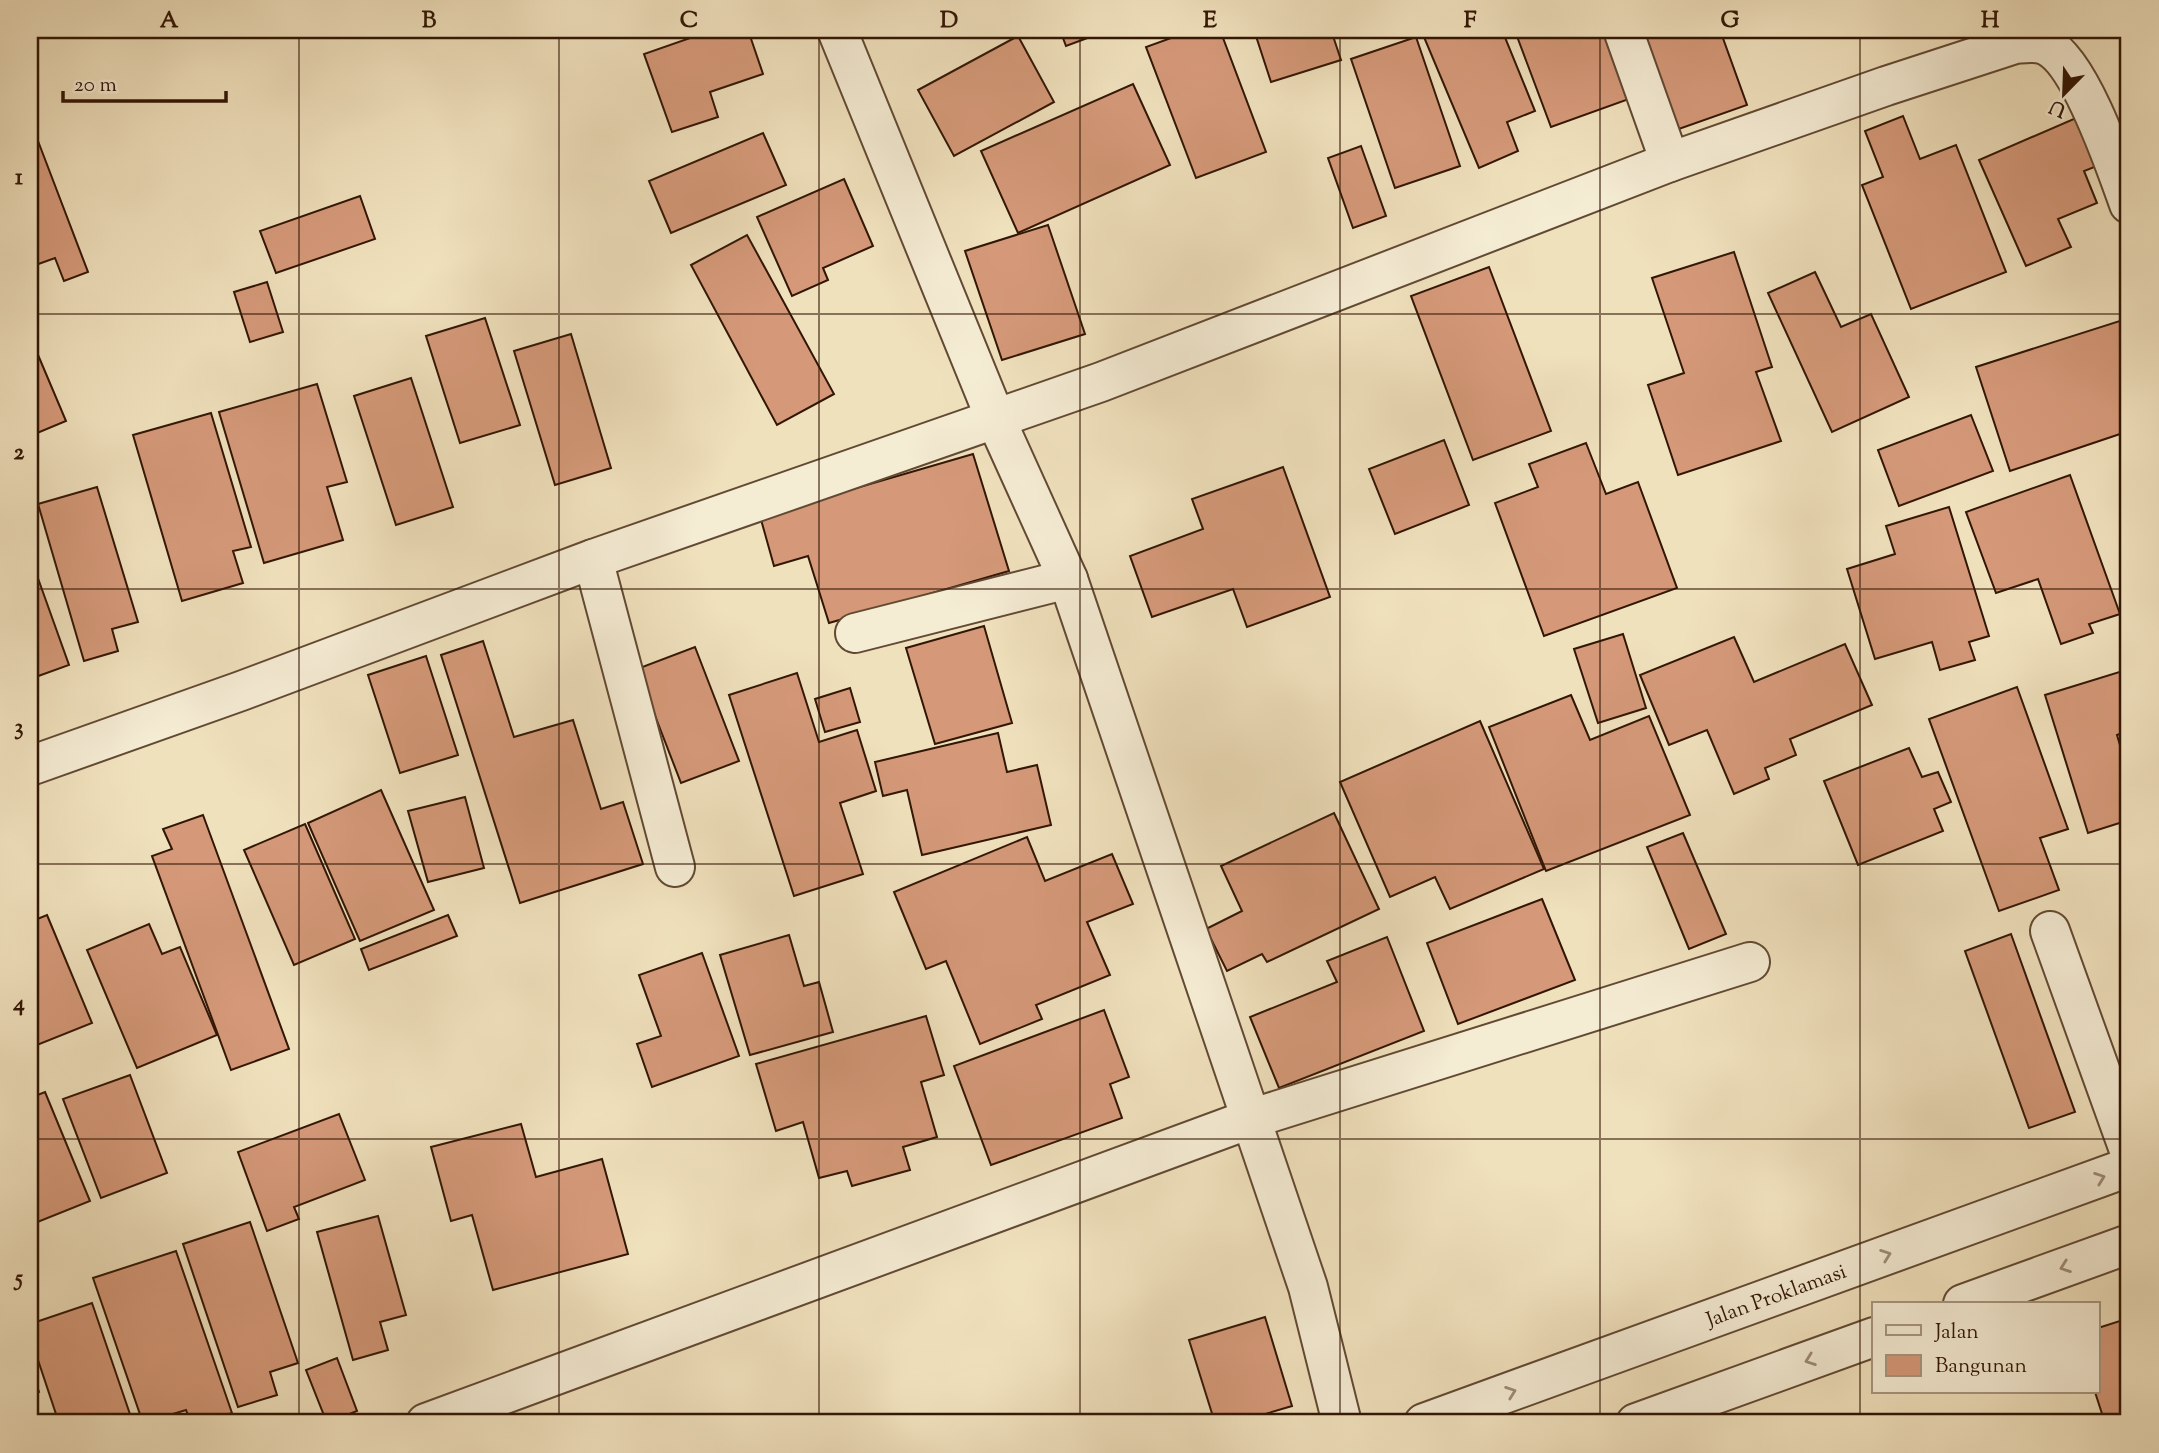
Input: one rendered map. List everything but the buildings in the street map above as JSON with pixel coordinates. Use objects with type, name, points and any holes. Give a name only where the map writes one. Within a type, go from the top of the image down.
[{"type":"street","points":[[837,30],[996,419],[1068,579],[1308,1287],[1342,1423]]},
{"type":"street","points":[[1623,30],[1670,162]]},
{"type":"street","points":[[30,766],[241,691],[593,559],[1101,382],[1670,162],[2015,44],[2031,42],[2048,47],[2062,60],[2077,81],[2110,152],[2129,204]]},
{"type":"street","points":[[593,559],[675,867]]},
{"type":"street","points":[[855,633],[1068,579]]},
{"type":"street","points":[[2050,931],[2129,1150]]},
{"type":"street","points":[[426,1423],[1250,1119],[1750,962]]},
{"type":"street","name":"Jalan Proklamasi","points":[[1424,1423],[2129,1167]]},
{"type":"street","points":[[1970,1302],[2129,1244]]},
{"type":"street","points":[[1636,1423],[1872,1338]]}]
